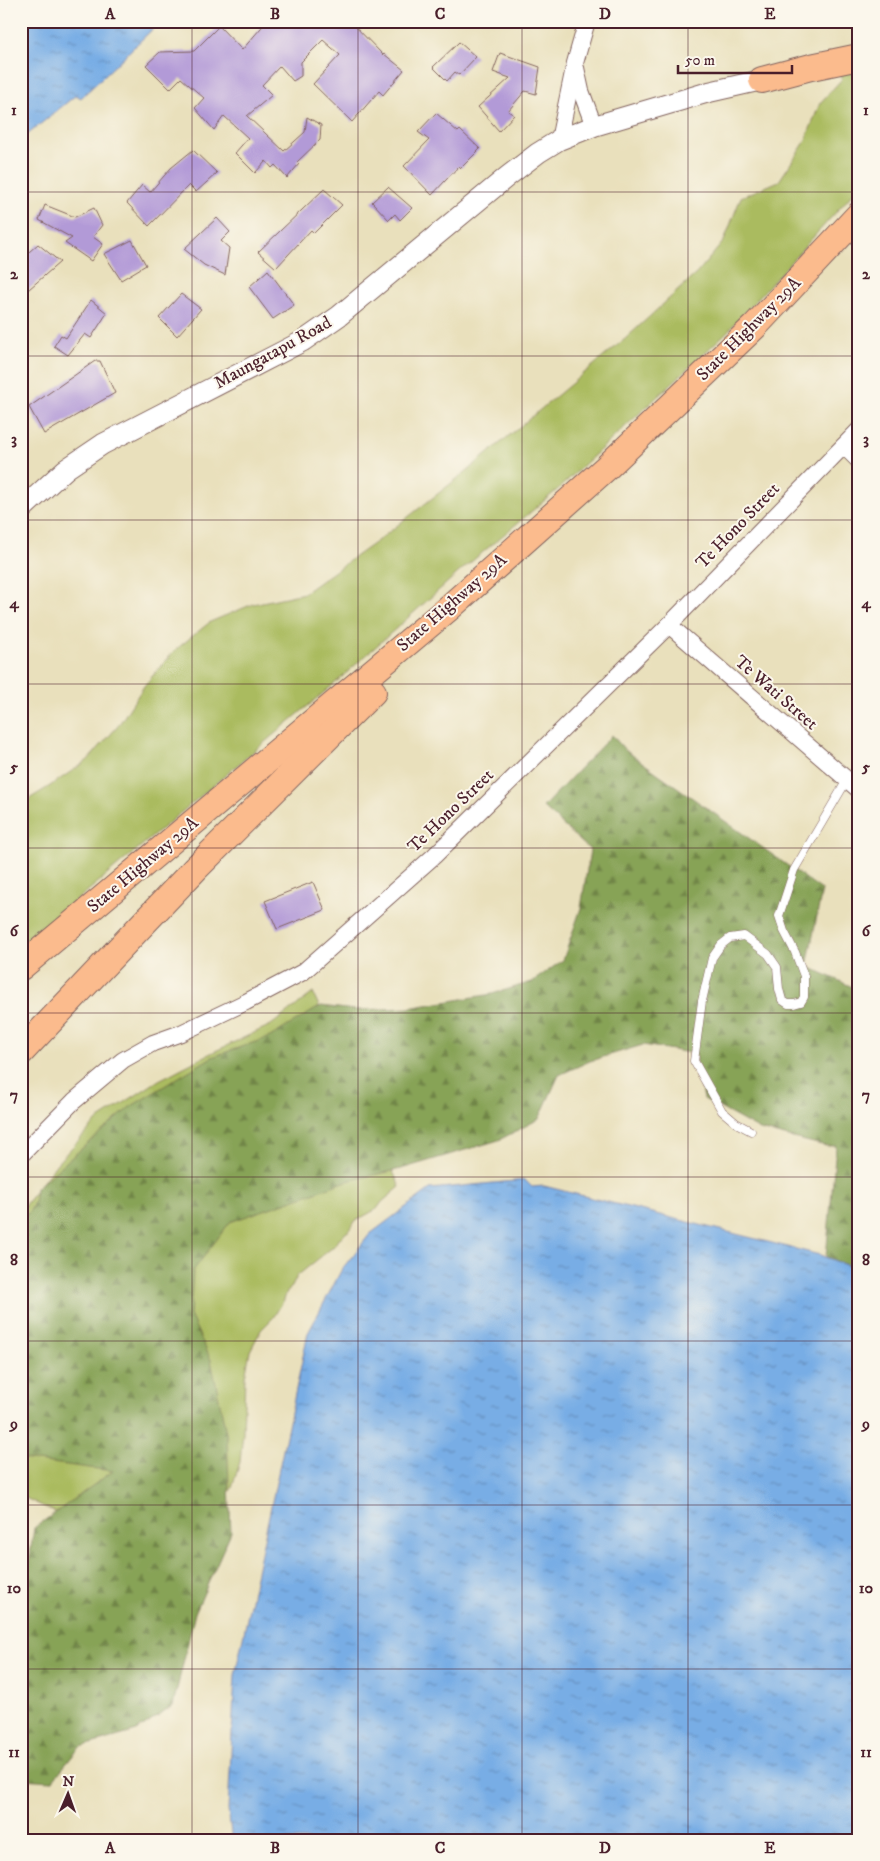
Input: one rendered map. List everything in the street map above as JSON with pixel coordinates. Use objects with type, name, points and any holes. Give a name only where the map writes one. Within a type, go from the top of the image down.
[{"type":"highway","points":[[762,80],[811,66],[859,57]]},
{"type":"highway","name":"State Highway 29A","points":[[21,967],[450,607],[606,468],[755,326],[859,215]]},
{"type":"highway","points":[[21,1052],[195,869],[315,747],[425,642],[450,607]]},
{"type":"street","points":[[559,140],[575,63],[587,21]]},
{"type":"street","points":[[575,63],[581,91],[594,126]]},
{"type":"street","name":"Maungatapu Road","points":[[21,510],[66,468],[103,444],[303,341],[339,316],[508,176],[559,140],[594,126],[709,92],[762,80]]},
{"type":"street","name":"Te Hono Street","points":[[21,1155],[74,1101],[124,1060],[153,1043],[181,1033],[246,1002],[302,972],[434,856],[669,625],[859,430]]},
{"type":"street","points":[[844,446],[859,461]]},
{"type":"street","name":"Te Wati Street","points":[[669,625],[731,681],[853,785]]},
{"type":"lane","points":[[751,1130],[736,1123],[722,1111],[694,1061],[702,1000],[712,958],[721,945],[730,938],[744,936],[768,954],[777,967],[782,1000],[794,1004],[801,1002],[804,997],[804,976],[779,916],[794,870],[853,785]]},
{"type":"green space","points":[[859,69],[859,187],[726,333],[557,490],[458,573],[334,684],[21,947],[21,804],[88,760],[118,726],[144,686],[174,651],[210,622],[253,604],[304,593],[380,539],[463,474],[625,339],[697,273],[724,241],[741,197],[779,181],[805,142],[820,103],[842,79],[841,72]]},
{"type":"green space","points":[[612,735],[625,750],[822,890],[807,966],[859,990],[859,1270],[826,1257],[836,1146],[826,1146],[760,1130],[704,1099],[696,1054],[643,1045],[590,1061],[559,1075],[539,1119],[499,1140],[401,1169],[347,1181],[230,1222],[193,1271],[190,1315],[211,1360],[227,1438],[231,1532],[195,1613],[173,1706],[137,1731],[80,1747],[52,1781],[21,1779],[21,1616],[34,1528],[113,1471],[21,1459],[21,1219],[33,1206],[36,1188],[130,1107],[212,1057],[270,1037],[321,1006],[355,1010],[408,1008],[492,994],[532,982],[563,960],[581,908],[590,850],[543,807]]},
{"type":"green space","points":[[313,993],[400,1187],[382,1202],[377,1209],[355,1221],[351,1229],[333,1247],[297,1276],[273,1318],[261,1330],[250,1351],[245,1377],[240,1462],[232,1488],[228,1494],[197,1578],[21,1496],[21,1210],[58,1162],[99,1119],[159,1080],[271,1025]]},
{"type":"water","points":[[21,21],[161,21],[81,98],[76,95],[21,140]]},
{"type":"water","points":[[525,1180],[532,1187],[544,1186],[820,1255],[859,1270],[859,1840],[232,1840],[228,1810],[235,1675],[308,1333],[342,1269],[370,1234],[430,1189]]},
{"type":"building","points":[[267,21],[350,21],[383,55],[404,70],[383,95],[379,91],[352,122],[313,84],[340,55],[323,40],[301,62],[301,76],[293,81],[280,66],[262,85],[272,95],[247,116],[284,151],[305,132],[307,117],[321,125],[320,140],[297,162],[299,164],[287,178],[275,165],[272,168],[266,161],[255,173],[235,153],[248,138],[224,116],[214,130],[195,108],[204,98],[181,78],[170,89],[146,65],[160,52],[194,51],[219,26],[242,50]]},
{"type":"building","points":[[459,42],[476,57],[459,75],[455,72],[447,81],[433,67]]},
{"type":"building","points":[[500,53],[540,67],[536,94],[525,91],[508,111],[514,115],[499,131],[478,107],[510,78],[493,72]]},
{"type":"building","points":[[436,113],[458,132],[460,130],[480,149],[461,168],[459,166],[432,195],[404,166],[429,140],[418,132]]},
{"type":"building","points":[[193,150],[217,173],[196,192],[189,185],[149,226],[127,203],[142,185],[150,192],[171,168]]},
{"type":"building","points":[[388,187],[412,208],[400,220],[395,214],[389,220],[372,202]]},
{"type":"building","points":[[324,189],[342,205],[314,233],[311,230],[276,268],[258,252]]},
{"type":"building","points":[[45,205],[75,217],[94,208],[102,225],[93,237],[103,244],[91,261],[65,243],[72,238],[39,220]]},
{"type":"building","points":[[217,218],[230,232],[221,241],[229,248],[225,275],[204,265],[184,249]]},
{"type":"building","points":[[132,240],[146,265],[121,280],[104,254]]},
{"type":"building","points":[[38,244],[60,262],[21,296],[21,259]]},
{"type":"building","points":[[268,270],[294,305],[273,319],[249,287]]},
{"type":"building","points":[[181,294],[201,309],[177,336],[159,318]]},
{"type":"building","points":[[91,300],[107,313],[91,338],[85,334],[68,355],[54,346],[61,335],[66,338]]},
{"type":"building","points":[[95,361],[100,361],[115,393],[44,434],[29,407]]},
{"type":"building","points":[[313,882],[325,910],[277,929],[265,901]]}]
